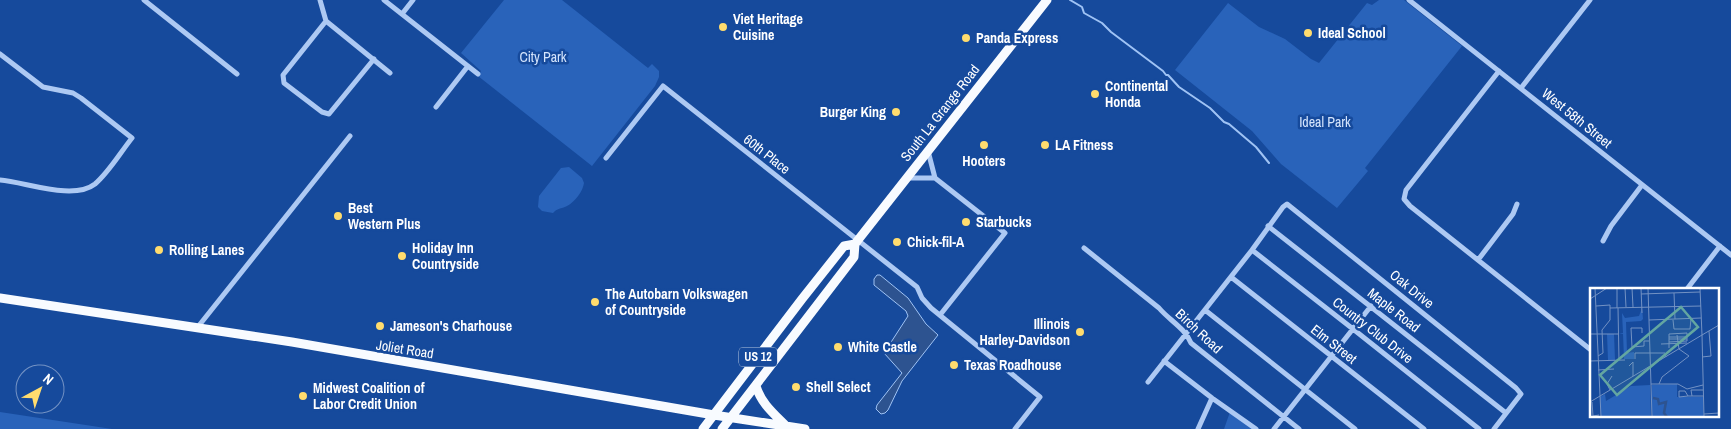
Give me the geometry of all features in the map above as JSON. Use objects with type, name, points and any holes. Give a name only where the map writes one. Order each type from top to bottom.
[{"type":"main road","name":"South La Grange Road","points":[[722,429],[854,258],[857,242],[1047,0]]},
{"type":"main road","name":"South La Grange Road","points":[[703,429],[844,246],[857,242]]},
{"type":"main road","name":"Joliet Road","points":[[0,298],[268,340],[292,342],[730,418],[805,429]]},
{"type":"main road","points":[[756,386],[758,394],[767,407],[786,426]]},
{"type":"street","points":[[144,0],[237,74]]},
{"type":"street","points":[[320,0],[326,21],[390,73]]},
{"type":"street","points":[[384,0],[478,74]]},
{"type":"street","points":[[402,14],[413,0]]},
{"type":"street","name":"West 58th Street","points":[[1409,0],[1731,255]]},
{"type":"street","points":[[1521,88],[1590,0]]},
{"type":"street","points":[[326,21],[283,76],[284,82],[322,112],[329,114],[374,60]]},
{"type":"street","points":[[0,54],[43,87],[73,93],[132,138],[102,176],[86,189],[67,191],[0,180]]},
{"type":"street","points":[[436,107],[468,66]]},
{"type":"street","points":[[1499,71],[1406,190],[1404,199],[1410,206],[1590,349]]},
{"type":"street","name":"60th Place","points":[[606,158],[663,86],[857,242],[917,287],[922,298],[940,315],[1040,397],[1015,429]]},
{"type":"street","points":[[197,328],[350,136]]},
{"type":"street","points":[[928,151],[935,178],[1005,233],[940,315]]},
{"type":"street","points":[[907,178],[935,178]]},
{"type":"street","points":[[1603,241],[1611,226],[1642,185]]},
{"type":"street","name":"Oak Drive","points":[[1268,226],[1286,204],[1516,388],[1521,394],[1506,413]]},
{"type":"street","points":[[1478,260],[1513,214],[1518,204]]},
{"type":"street","points":[[1148,382],[1252,250],[1268,226]]},
{"type":"street","name":"Maple Road","points":[[1268,226],[1506,413]]},
{"type":"street","points":[[1687,288],[1720,246]]},
{"type":"street","name":"Birch Road","points":[[1084,248],[1159,308],[1167,318],[1187,333],[1191,343],[1299,429]]},
{"type":"street","name":"Country Club Drive","points":[[1252,250],[1353,328],[1478,429]]},
{"type":"street","name":"Elm Street","points":[[1230,277],[1424,429]]},
{"type":"street","points":[[1274,429],[1371,306]]},
{"type":"street","points":[[1205,310],[1355,429]]},
{"type":"street","points":[[1164,361],[1256,429]]},
{"type":"street","points":[[1198,429],[1212,398]]},
{"type":"street","points":[[1494,429],[1506,413]]},
{"type":"green space","name":"City Park","points":[[504,0],[562,0],[648,68],[652,64],[659,71],[659,77],[655,86],[592,166],[478,76],[481,71],[461,53]]},
{"type":"green space","name":"Ideal Park","points":[[1379,0],[1404,0],[1462,46],[1365,168],[1368,171],[1337,208],[1281,164],[1252,131],[1175,70],[1228,3],[1259,27],[1285,39],[1319,63],[1367,3],[1372,5]]},
{"type":"green space","points":[[569,167],[582,178],[584,183],[580,193],[570,204],[553,213],[542,211],[538,207],[539,196],[561,168]]},
{"type":"green space","points":[[0,412],[112,429],[0,429]]},
{"type":"green space","points":[[1230,412],[1253,429],[1224,429]]},
{"type":"shaded area","points":[[877,275],[880,275],[908,298],[926,324],[938,335],[902,381],[888,410],[881,414],[876,409],[877,405],[902,373],[884,353],[908,316],[906,311],[874,285],[874,279]]},
{"type":"waterway","points":[[1070,0],[1082,7],[1084,13],[1102,23],[1111,32],[1163,71],[1179,87],[1210,108],[1224,122],[1229,124],[1256,147],[1269,163]]},
{"type":"place","name":"Viet Heritage Cuisine","points":[[723,27]]},
{"type":"place","name":"Ideal School","points":[[1308,33]]},
{"type":"place","name":"Panda Express","points":[[966,38]]},
{"type":"place","name":"Continental Honda","points":[[1095,94]]},
{"type":"place","name":"Burger King","points":[[896,112]]},
{"type":"place","name":"Hooters","points":[[984,145]]},
{"type":"place","name":"LA Fitness","points":[[1045,145]]},
{"type":"place","name":"Best Western Plus","points":[[338,216]]},
{"type":"place","name":"Starbucks","points":[[966,222]]},
{"type":"place","name":"Chick-fil-A","points":[[897,242]]},
{"type":"place","name":"Rolling Lanes","points":[[159,250]]},
{"type":"place","name":"Holiday Inn Countryside","points":[[402,256]]},
{"type":"place","name":"The Autobarn Volkswagen of Countryside","points":[[595,302]]},
{"type":"place","name":"Jameson's Charhouse","points":[[380,326]]},
{"type":"place","name":"Illinois Harley-Davidson","points":[[1080,332]]},
{"type":"place","name":"White Castle","points":[[838,347]]},
{"type":"place","name":"Texas Roadhouse","points":[[954,365]]},
{"type":"place","name":"Shell Select","points":[[796,387]]},
{"type":"place","name":"Midwest Coalition of Labor Credit Union","points":[[303,396]]}]
